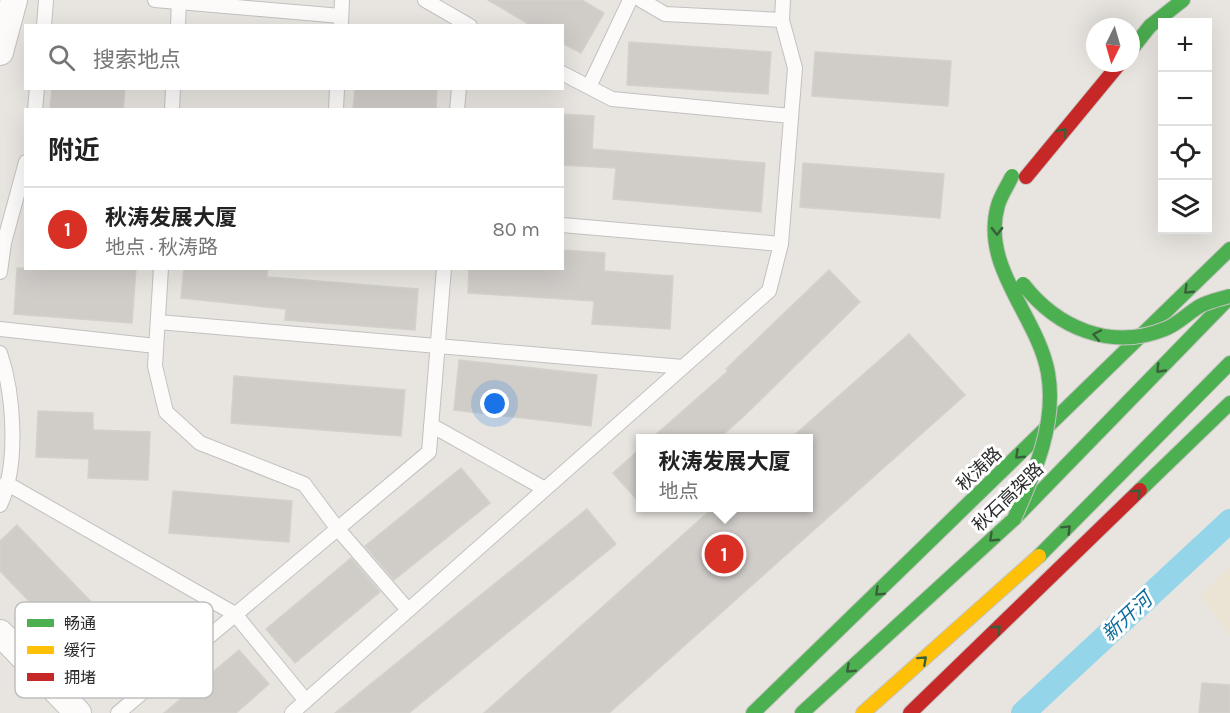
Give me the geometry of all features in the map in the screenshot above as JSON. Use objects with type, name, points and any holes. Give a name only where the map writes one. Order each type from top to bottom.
[{"type":"main road","points":[[1140,39],[1150,26],[1183,0]]},
{"type":"main road","points":[[1016,197],[1026,177],[1113,72]]},
{"type":"main road","points":[[1014,519],[1036,471],[1045,437],[1048,376],[1031,325],[1001,270],[996,228],[998,206],[1012,176],[1070,100]]},
{"type":"main road","points":[[1012,249],[1019,278],[1030,296],[1058,321],[1083,332],[1109,337],[1134,336],[1164,330],[1202,305],[1230,296]]},
{"type":"main road","name":"秋涛路","points":[[753,713],[1230,249]]},
{"type":"main road","name":"秋石高架路","points":[[802,713],[1014,519],[1230,296]]},
{"type":"main road","points":[[863,713],[1052,544],[1230,363]]},
{"type":"main road","points":[[910,713],[1230,403]]},
{"type":"street","points":[[0,52],[14,0]]},
{"type":"street","points":[[0,633],[15,648]]},
{"type":"street","points":[[63,698],[78,713]]},
{"type":"lane","points":[[44,24],[46,0]]},
{"type":"lane","points":[[155,0],[341,21],[342,0]]},
{"type":"lane","points":[[425,0],[464,24]]},
{"type":"lane","points":[[589,87],[630,0]]},
{"type":"lane","points":[[641,0],[665,14],[782,20]]},
{"type":"lane","points":[[292,713],[769,291],[781,244],[795,68],[782,20],[783,0]]},
{"type":"lane","points":[[178,24],[179,1]]},
{"type":"lane","points":[[564,74],[612,99],[791,116]]},
{"type":"lane","points":[[35,108],[37,90]]},
{"type":"lane","points":[[172,108],[173,90]]},
{"type":"lane","points":[[336,108],[337,90]]},
{"type":"lane","points":[[457,108],[459,90]]},
{"type":"lane","points":[[0,272],[4,243],[23,178]]},
{"type":"lane","points":[[564,225],[781,244]]},
{"type":"lane","points":[[161,270],[155,366],[166,412],[200,442],[304,484],[408,610]]},
{"type":"lane","points":[[213,633],[429,452],[444,270]]},
{"type":"lane","points":[[158,322],[682,367]]},
{"type":"lane","points":[[0,329],[156,346]]},
{"type":"lane","points":[[0,353],[10,399],[13,429],[6,483],[0,505]]},
{"type":"lane","points":[[431,425],[545,489]]},
{"type":"lane","points":[[6,483],[235,614],[306,701]]},
{"type":"lane","points":[[118,713],[136,698]]},
{"type":"shaded area","points":[[1230,566],[1230,636],[1201,596]]},
{"type":"building","points":[[488,0],[582,0],[604,13],[581,53],[564,44],[564,24],[529,24]]},
{"type":"building","points":[[629,42],[771,52],[768,94],[627,85]]},
{"type":"building","points":[[815,52],[951,61],[948,106],[812,96]]},
{"type":"building","points":[[52,90],[125,90],[123,108],[50,108]]},
{"type":"building","points":[[355,90],[437,90],[436,108],[353,108]]},
{"type":"building","points":[[564,114],[594,116],[592,149],[765,163],[761,212],[613,199],[616,168],[564,165]]},
{"type":"building","points":[[803,163],[944,174],[940,218],[800,207]]},
{"type":"building","points":[[564,250],[605,253],[604,271],[673,276],[670,329],[592,324],[594,301],[468,293],[469,270],[564,270]]},
{"type":"building","points":[[17,268],[24,268],[24,270],[136,270],[132,323],[14,314]]},
{"type":"building","points":[[184,270],[268,270],[267,277],[418,289],[415,330],[285,320],[286,309],[181,298]]},
{"type":"building","points":[[829,270],[860,302],[724,434],[657,434],[728,371],[726,369]]},
{"type":"building","points":[[909,334],[965,395],[609,713],[484,713],[708,512],[813,512],[813,434],[796,434]]},
{"type":"building","points":[[459,360],[597,375],[591,426],[454,410]]},
{"type":"building","points":[[234,376],[405,390],[401,436],[231,423]]},
{"type":"building","points":[[38,411],[93,413],[93,430],[150,432],[148,480],[88,478],[89,459],[36,457]]},
{"type":"building","points":[[636,453],[636,499],[613,473]]},
{"type":"building","points":[[461,468],[490,503],[394,580],[365,546]]},
{"type":"building","points":[[173,491],[292,501],[289,542],[169,533]]},
{"type":"building","points":[[587,509],[616,544],[409,713],[335,713]]},
{"type":"building","points":[[17,525],[91,602],[30,602],[0,571],[0,541]]},
{"type":"building","points":[[351,558],[380,592],[295,663],[266,629]]},
{"type":"building","points":[[239,650],[269,684],[236,713],[164,713],[182,698],[213,698],[213,672]]},
{"type":"building","points":[[1202,683],[1230,685],[1230,713],[1199,713]]},
{"type":"waterway","name":"新开河","points":[[1023,713],[1230,521]]},
{"type":"traffic: fast","points":[[1140,39],[1150,26],[1183,0]]},
{"type":"traffic: fast","points":[[1012,176],[998,205],[995,228],[997,249],[1003,270],[1042,352],[1050,392],[1042,448],[1014,519]]},
{"type":"traffic: fast","points":[[753,713],[1230,249]]},
{"type":"traffic: fast","points":[[1023,284],[1052,313],[1086,331],[1105,336],[1145,335],[1165,329],[1200,306],[1230,296]]},
{"type":"traffic: fast","points":[[802,713],[1014,519],[1230,297]]},
{"type":"traffic: fast","points":[[1039,556],[1230,363]]},
{"type":"traffic: fast","points":[[1140,490],[1230,403]]},
{"type":"traffic: slow","points":[[863,713],[1039,556]]},
{"type":"traffic: jam","points":[[1026,177],[1113,72]]},
{"type":"traffic: jam","points":[[910,713],[1140,490]]},
{"type":"place","name":"秋涛发展大厦","points":[[724,554]]}]
